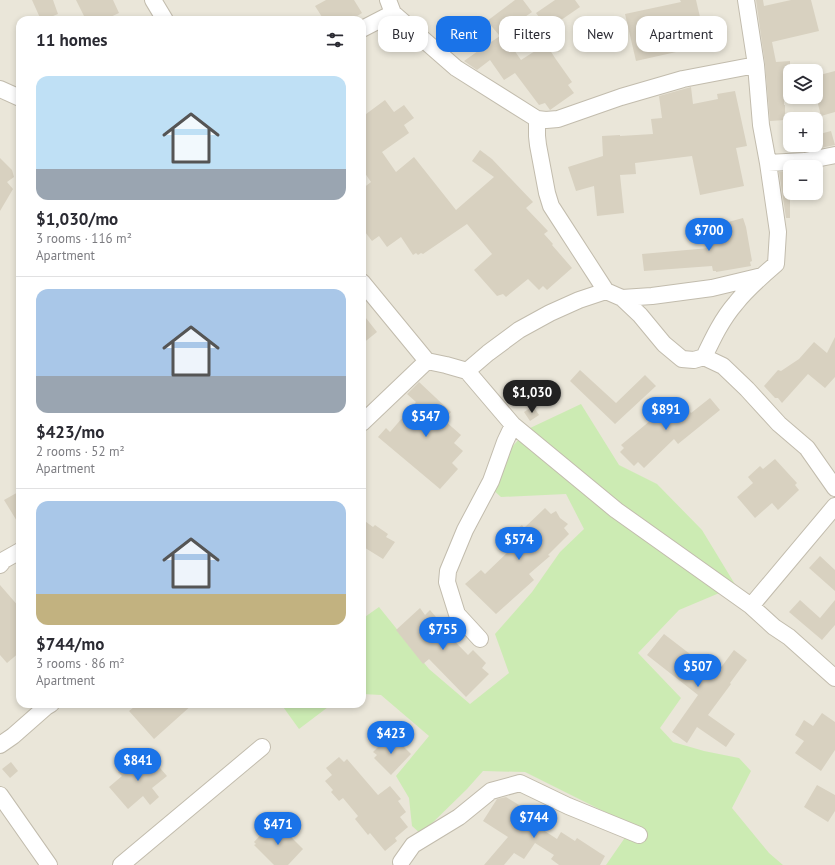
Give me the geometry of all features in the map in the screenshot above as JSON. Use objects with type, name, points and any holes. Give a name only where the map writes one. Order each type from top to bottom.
[{"type":"street","points":[[153,0],[163,16]]},
{"type":"street","points":[[537,119],[538,145],[547,193],[551,206],[606,291],[622,298],[640,315],[664,344],[682,359],[694,360],[704,356],[715,333],[735,303],[776,264],[778,232],[761,124],[756,65],[746,0]]},
{"type":"street","points":[[366,26],[390,6],[456,68],[537,119],[546,120],[558,119],[621,97],[683,79],[756,65]]},
{"type":"street","points":[[0,89],[16,96]]},
{"type":"street","points":[[768,164],[806,161],[835,155]]},
{"type":"street","points":[[622,298],[652,296],[712,288],[762,276]]},
{"type":"street","points":[[366,287],[427,361],[446,364],[467,371],[513,425],[616,510],[751,606],[835,678]]},
{"type":"street","points":[[467,371],[519,330],[550,313],[579,300],[606,291]]},
{"type":"street","points":[[704,356],[723,366],[747,389],[779,424],[807,448],[835,488]]},
{"type":"street","points":[[366,419],[427,361]]},
{"type":"street","points":[[480,639],[457,614],[447,582],[448,571],[465,530],[491,481],[505,442],[513,425]]},
{"type":"street","points":[[751,606],[835,506]]},
{"type":"street","points":[[0,566],[4,560],[16,553]]},
{"type":"street","points":[[0,745],[13,736],[45,708]]},
{"type":"street","points":[[121,865],[262,747]]},
{"type":"street","points":[[397,864],[413,845],[459,817],[491,790],[520,783],[568,806],[639,835]]},
{"type":"street","points":[[0,795],[49,865]]},
{"type":"shaded area","points":[[0,0],[835,0],[835,865],[0,865]]},
{"type":"green space","points":[[581,404],[619,465],[657,484],[702,530],[736,586],[679,610],[638,653],[681,698],[660,728],[673,742],[704,751],[739,758],[751,771],[732,808],[769,853],[783,865],[606,865],[633,826],[525,772],[483,771],[467,789],[421,834],[412,826],[409,798],[396,776],[429,736],[381,695],[366,694],[366,616],[379,607],[429,669],[470,704],[509,673],[495,634],[532,592],[560,552],[584,529],[566,494],[501,497],[492,489],[505,455],[528,429]]},
{"type":"green space","points":[[284,708],[327,708],[299,729]]},
{"type":"building","points":[[32,0],[53,0],[58,14],[53,16],[39,16]]},
{"type":"building","points":[[76,0],[113,0],[119,13],[113,16],[84,16]]},
{"type":"building","points":[[326,0],[354,0],[362,13],[357,16],[321,16],[315,6]]},
{"type":"building","points":[[515,0],[523,0],[532,12],[526,16],[499,16],[499,35],[491,26],[491,18]]},
{"type":"building","points":[[555,0],[575,0],[580,7],[565,17],[565,16],[538,16],[536,13]]},
{"type":"building","points":[[680,0],[696,0],[700,16],[636,16],[636,52],[676,52],[636,61],[628,27],[628,16],[625,16],[625,14],[681,2]]},
{"type":"building","points":[[756,0],[763,0],[764,6],[791,0],[811,0],[819,31],[772,42],[776,62],[790,61],[790,64],[783,64],[783,104],[785,105],[785,112],[783,112],[783,120],[770,121],[765,64]]},
{"type":"building","points":[[499,37],[499,52],[515,52],[521,60],[534,52],[551,52],[572,82],[568,85],[574,93],[550,110],[545,103],[539,105],[515,73],[504,80],[490,60],[477,70],[464,61],[477,52],[491,52],[491,42]]},
{"type":"building","points":[[835,71],[835,112],[823,115],[823,112],[820,112],[818,104],[823,104],[823,74]]},
{"type":"building","points":[[691,87],[693,104],[718,99],[717,94],[735,91],[747,146],[736,148],[744,186],[700,195],[692,156],[635,163],[636,174],[620,175],[624,213],[597,216],[594,186],[576,191],[568,167],[603,156],[602,136],[653,134],[651,119],[662,118],[659,96]]},
{"type":"building","points":[[385,100],[394,112],[404,105],[414,118],[404,125],[409,133],[382,152],[396,172],[414,157],[456,210],[494,177],[472,161],[480,150],[492,159],[533,202],[526,208],[548,231],[544,234],[572,268],[547,290],[543,286],[539,290],[528,279],[506,297],[503,294],[497,296],[474,270],[492,254],[467,224],[423,254],[421,253],[418,255],[416,253],[413,255],[401,237],[387,247],[379,236],[372,241],[366,233],[366,186],[371,182],[366,175],[366,114]]},
{"type":"building","points":[[831,131],[835,145],[823,148],[823,133]]},
{"type":"building","points":[[0,158],[12,170],[14,177],[7,182],[13,189],[0,211]]},
{"type":"building","points":[[779,172],[783,172],[783,198]]},
{"type":"building","points":[[783,200],[790,200],[790,218],[786,218]]},
{"type":"building","points":[[743,218],[752,261],[750,262],[751,266],[716,272],[713,271],[712,266],[644,271],[642,254],[709,248],[706,235],[719,233],[717,225]]},
{"type":"building","points":[[366,318],[377,332],[366,341]]},
{"type":"building","points":[[835,337],[835,377],[825,388],[808,374],[782,403],[764,386],[778,370],[781,371],[799,359],[814,342],[827,353]]},
{"type":"building","points":[[580,370],[616,403],[645,375],[656,386],[615,424],[570,381]]},
{"type":"building","points":[[419,382],[451,412],[444,420],[461,435],[454,443],[463,451],[452,463],[458,469],[440,489],[378,437],[386,428],[390,432],[416,402],[407,394]]},
{"type":"building","points":[[710,398],[720,410],[678,444],[674,439],[644,468],[638,462],[634,466],[620,452],[624,448],[621,445],[675,400],[681,407],[684,404],[691,413]]},
{"type":"building","points":[[533,406],[539,415],[530,421],[524,412]]},
{"type":"building","points":[[775,459],[797,483],[795,485],[799,490],[778,510],[772,503],[755,518],[737,497],[753,483],[748,477],[760,466],[763,469]]},
{"type":"building","points":[[16,493],[16,520],[4,500]]},
{"type":"building","points":[[545,508],[551,514],[556,511],[560,518],[568,524],[564,528],[569,534],[548,555],[550,556],[529,574],[534,580],[496,614],[465,584],[481,570],[485,574],[512,548],[504,539],[522,525],[524,528]]},
{"type":"building","points":[[366,522],[373,527],[375,525],[388,534],[386,537],[395,542],[383,559],[366,548]]},
{"type":"building","points":[[820,556],[835,570],[835,591],[809,568]]},
{"type":"building","points":[[0,585],[16,603],[16,655],[7,663],[0,655]]},
{"type":"building","points":[[800,600],[820,618],[835,600],[835,625],[822,640],[789,612]]},
{"type":"building","points":[[420,608],[425,615],[430,610],[441,623],[439,625],[468,655],[473,650],[486,663],[482,668],[489,674],[466,697],[429,659],[423,664],[396,630]]},
{"type":"building","points":[[664,634],[716,674],[734,650],[747,660],[708,715],[735,734],[726,747],[697,727],[687,743],[672,732],[698,695],[647,655]]},
{"type":"building","points":[[133,708],[189,708],[154,739],[129,711]]},
{"type":"building","points":[[822,713],[835,722],[835,750],[821,771],[795,753],[804,741],[795,735],[804,720],[813,726]]},
{"type":"building","points":[[393,736],[411,754],[391,775],[374,758],[377,755],[373,752],[384,741],[387,743]]},
{"type":"building","points":[[147,753],[167,776],[152,788],[159,797],[150,805],[143,796],[128,809],[109,787],[122,776],[118,772],[129,762],[132,766]]},
{"type":"building","points":[[339,757],[344,762],[347,759],[378,795],[390,786],[401,799],[398,801],[406,812],[400,817],[408,827],[395,838],[397,841],[385,851],[370,833],[368,835],[355,819],[358,816],[343,798],[339,801],[331,792],[333,790],[325,781],[332,775],[326,768]]},
{"type":"building","points":[[11,762],[18,771],[10,778],[2,769]]},
{"type":"building","points":[[817,785],[835,795],[835,811],[828,822],[804,807]]},
{"type":"building","points":[[506,797],[519,805],[514,813],[533,826],[534,824],[557,839],[561,832],[575,841],[577,838],[605,856],[600,865],[559,865],[551,859],[554,855],[535,843],[524,859],[514,853],[504,865],[484,865],[508,837],[483,821],[497,799]]},
{"type":"building","points":[[277,823],[303,849],[288,865],[274,865],[254,845],[256,844],[254,842],[266,829],[270,831]]}]
